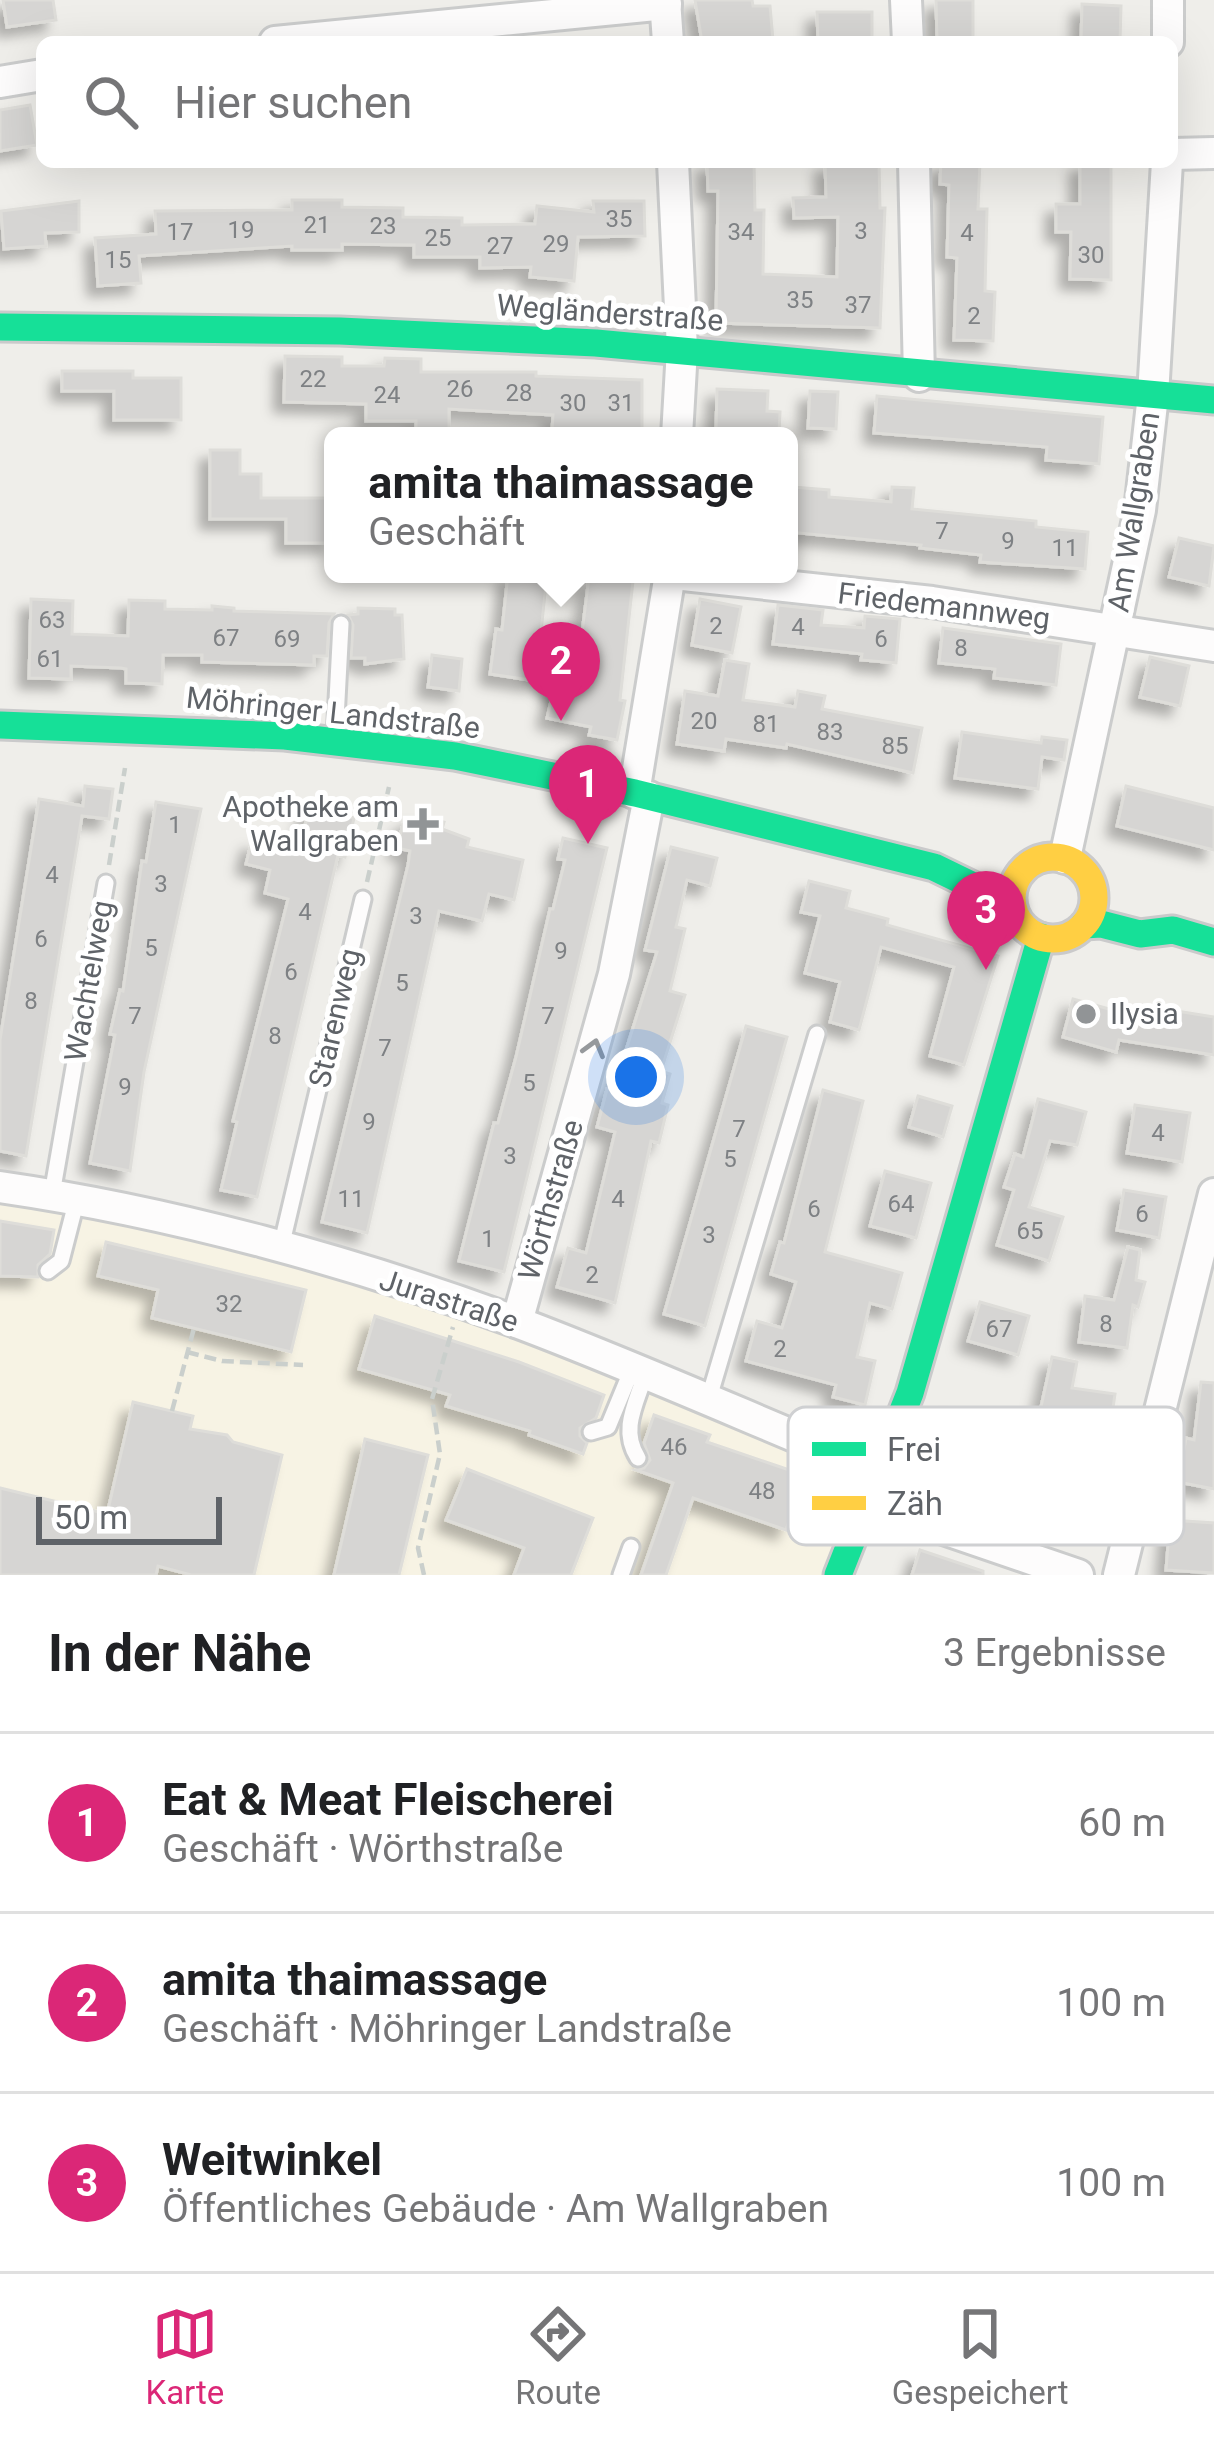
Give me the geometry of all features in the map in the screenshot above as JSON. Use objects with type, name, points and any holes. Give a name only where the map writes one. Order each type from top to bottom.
[{"type":"street","points":[[906,0],[908,36]]},
{"type":"street","points":[[1168,0],[1168,36]]},
{"type":"street","points":[[327,36],[666,2],[668,36]]},
{"type":"street","points":[[0,82],[36,76]]},
{"type":"street","points":[[1178,154],[1214,153]]},
{"type":"street","points":[[673,168],[682,349],[678,427]]},
{"type":"street","points":[[914,168],[919,376]]},
{"type":"street","name":"Am Wallgraben","points":[[1065,858],[1141,509],[1167,168]]},
{"type":"street","name":"Wegländerstraße","points":[[0,328],[341,328],[682,349],[919,376],[1214,400]]},
{"type":"street","name":"Wörthstraße","points":[[517,1322],[614,974],[671,583]]},
{"type":"street","name":"Friedemannweg","points":[[756,583],[932,602],[1214,646]]},
{"type":"street","name":"Möhringer Landstraße","points":[[0,725],[195,730],[335,741],[453,756],[641,795],[934,867],[964,861],[1002,870],[1039,859],[1065,858]]},
{"type":"street","points":[[1065,858],[1086,872],[1104,896],[1137,904],[1173,930],[1214,942]]},
{"type":"street","points":[[1012,905],[1013,887],[1027,865]]},
{"type":"street","name":"Möhringer Landstraße","points":[[934,867],[956,885],[996,895],[1012,905],[1025,928],[1041,937]]},
{"type":"street","points":[[905,1407],[1041,937],[1065,938],[1084,925],[1094,905],[1092,884]]},
{"type":"street","points":[[1084,925],[1101,924],[1141,934],[1173,930]]},
{"type":"street","name":"Jurastraße","points":[[0,1187],[281,1247],[517,1322],[788,1434]]},
{"type":"street","points":[[1161,1407],[1214,1194]]},
{"type":"street","points":[[838,1575],[850,1545]]},
{"type":"street","points":[[990,1545],[1078,1575]]},
{"type":"street","points":[[1119,1575],[1126,1545]]},
{"type":"lane","points":[[335,741],[341,624]]},
{"type":"lane","name":"Wachtelweg","points":[[48,1271],[61,1262],[64,1197],[106,883]]},
{"type":"lane","name":"Starenweg","points":[[281,1247],[363,899]]},
{"type":"lane","points":[[708,1401],[817,1034]]},
{"type":"lane","points":[[591,1432],[608,1427],[639,1372]]},
{"type":"lane","points":[[638,1458],[630,1445],[628,1427],[639,1372]]},
{"type":"lane","points":[[621,1575],[631,1547]]},
{"type":"path","name":"Wachtelweg","points":[[106,883],[125,768]]},
{"type":"path","points":[[363,899],[389,788]]},
{"type":"path","points":[[424,1575],[418,1548],[440,1454],[432,1399],[460,1304]]},
{"type":"path","points":[[172,1411],[194,1328]]},
{"type":"path","points":[[187,1352],[223,1361],[303,1365]]},
{"type":"shaded area","points":[[0,1176],[285,1239],[788,1434],[788,1545],[848,1545],[836,1575],[0,1575]]},
{"type":"building","points":[[3,0],[53,0],[56,20],[7,27]]},
{"type":"building","points":[[695,0],[752,0],[753,6],[770,6],[773,36],[701,36]]},
{"type":"building","points":[[936,0],[973,0],[973,36],[937,36]]},
{"type":"building","points":[[1082,4],[1121,6],[1120,36],[1081,36]]},
{"type":"building","points":[[817,12],[872,12],[872,36],[818,36]]},
{"type":"building","points":[[30,105],[36,145],[0,151],[0,110]]},
{"type":"building","points":[[707,168],[754,168],[755,210],[764,210],[763,274],[837,277],[838,217],[794,218],[793,198],[826,197],[825,168],[879,168],[880,208],[885,208],[880,328],[716,323],[718,191],[708,191]]},
{"type":"building","points":[[941,168],[980,168],[978,209],[987,209],[985,291],[995,292],[993,341],[954,340],[957,258],[947,257],[949,185],[940,184]]},
{"type":"building","points":[[1080,168],[1111,168],[1111,280],[1070,279],[1071,232],[1056,232],[1056,204],[1080,204]]},
{"type":"building","points":[[292,200],[403,208],[403,217],[462,218],[462,225],[535,224],[537,206],[594,212],[593,201],[644,201],[645,236],[578,237],[574,281],[530,277],[531,267],[480,268],[480,257],[414,257],[414,245],[342,244],[342,250],[292,250],[292,246],[139,256],[141,283],[98,286],[95,238],[156,234],[155,211],[292,210]]},
{"type":"building","points":[[79,201],[79,232],[45,233],[46,246],[4,249],[1,211]]},
{"type":"building","points":[[285,356],[342,357],[342,366],[384,366],[385,358],[421,359],[421,372],[536,372],[536,376],[642,380],[642,427],[552,427],[553,415],[449,409],[449,427],[416,427],[416,421],[366,421],[366,404],[284,402]]},
{"type":"building","points":[[62,371],[133,371],[133,378],[181,378],[181,420],[114,420],[114,391],[62,391]]},
{"type":"building","points":[[717,389],[768,391],[767,411],[780,412],[779,427],[716,427]]},
{"type":"building","points":[[810,391],[838,392],[836,429],[808,428]]},
{"type":"building","points":[[877,396],[1103,417],[1099,464],[1046,460],[1047,447],[874,433]]},
{"type":"building","points":[[210,450],[240,450],[240,474],[261,474],[261,498],[324,498],[324,543],[286,543],[286,519],[210,519]]},
{"type":"building","points":[[798,487],[829,490],[829,497],[891,502],[892,487],[914,488],[912,509],[1036,521],[1036,527],[1088,532],[1085,569],[980,562],[981,555],[798,533]]},
{"type":"building","points":[[1179,538],[1214,546],[1209,586],[1169,577]]},
{"type":"building","points":[[507,583],[546,583],[536,681],[490,674],[496,629],[502,630]]},
{"type":"building","points":[[588,583],[633,583],[620,700],[625,701],[617,740],[589,735],[591,727],[547,718],[555,684],[575,688]]},
{"type":"building","points":[[31,599],[73,601],[72,634],[128,636],[129,600],[165,601],[165,609],[212,610],[212,606],[334,614],[327,656],[314,656],[314,665],[202,662],[202,655],[163,655],[162,684],[126,683],[126,669],[121,668],[71,666],[71,679],[29,678]]},
{"type":"building","points":[[700,599],[741,607],[732,653],[692,645]]},
{"type":"building","points":[[778,605],[823,610],[821,625],[864,628],[865,616],[900,619],[896,663],[861,660],[862,654],[773,644]]},
{"type":"building","points":[[358,608],[395,609],[395,615],[402,615],[404,659],[365,664],[365,658],[351,658],[353,625],[348,615],[358,614]]},
{"type":"building","points":[[943,628],[1061,644],[1056,685],[994,678],[995,669],[939,663]]},
{"type":"building","points":[[432,655],[462,659],[459,691],[428,687]]},
{"type":"building","points":[[1150,657],[1189,666],[1180,706],[1140,697]]},
{"type":"building","points":[[725,660],[749,664],[743,700],[795,707],[798,691],[825,696],[822,709],[922,728],[913,773],[787,744],[786,748],[726,739],[724,751],[677,744],[685,691],[718,696]]},
{"type":"building","points":[[962,732],[1041,743],[1042,737],[1067,740],[1064,760],[1042,757],[1038,789],[955,778]]},
{"type":"building","points":[[85,786],[113,789],[109,819],[82,816],[26,1156],[0,1151],[0,1040],[39,799],[83,806]]},
{"type":"building","points":[[1126,786],[1214,808],[1214,850],[1117,826]]},
{"type":"building","points":[[156,802],[201,809],[144,1072],[130,1171],[90,1163]]},
{"type":"building","points":[[309,808],[354,818],[345,857],[338,855],[257,1197],[221,1190],[237,1122],[233,1121],[288,899],[265,893],[270,870],[246,864],[252,840],[299,852]]},
{"type":"building","points":[[417,816],[444,822],[442,829],[469,839],[467,847],[523,860],[514,900],[489,894],[482,921],[439,911],[367,1233],[322,1222],[408,865],[410,851],[397,848],[403,824]]},
{"type":"building","points":[[563,838],[607,848],[504,1272],[459,1261],[553,909],[565,860],[558,859]]},
{"type":"building","points":[[671,847],[717,858],[710,886],[687,880],[676,927],[685,929],[670,991],[685,995],[661,1071],[670,1074],[662,1103],[668,1105],[659,1143],[651,1141],[615,1303],[557,1287],[568,1248],[586,1253],[615,1132],[597,1127],[657,952],[645,950]]},
{"type":"building","points":[[809,881],[850,891],[846,908],[888,919],[887,925],[998,956],[964,1065],[930,1056],[954,967],[881,947],[859,1030],[830,1022],[840,982],[805,973],[820,916],[801,912]]},
{"type":"building","points":[[1073,999],[1156,1022],[1158,1008],[1214,1017],[1214,1055],[1119,1040],[1116,1052],[1063,1037]]},
{"type":"building","points":[[746,1026],[787,1037],[705,1326],[664,1314]]},
{"type":"building","points":[[823,1090],[863,1101],[825,1252],[902,1273],[892,1309],[870,1303],[857,1357],[875,1361],[865,1405],[833,1397],[836,1385],[746,1361],[757,1321],[782,1328],[796,1282],[771,1274],[780,1242],[784,1243]]},
{"type":"building","points":[[918,1096],[952,1106],[943,1137],[909,1127]]},
{"type":"building","points":[[1038,1099],[1086,1112],[1077,1145],[1050,1141],[1029,1207],[1063,1217],[1049,1261],[997,1245],[1014,1190],[1004,1187],[1015,1154],[1023,1157]]},
{"type":"building","points":[[1135,1105],[1190,1113],[1182,1162],[1127,1153]]},
{"type":"building","points":[[885,1171],[931,1183],[916,1238],[870,1226]]},
{"type":"building","points":[[1124,1190],[1166,1197],[1159,1238],[1117,1230]]},
{"type":"building","points":[[0,1221],[54,1230],[50,1254],[38,1265],[38,1277],[0,1276]]},
{"type":"building","points":[[106,1242],[306,1290],[291,1352],[152,1318],[158,1290],[98,1276]]},
{"type":"building","points":[[1128,1247],[1140,1250],[1136,1280],[1145,1282],[1138,1307],[1133,1305],[1127,1348],[1079,1342],[1085,1296],[1114,1300]]},
{"type":"building","points":[[980,1302],[1029,1316],[1018,1355],[968,1341]]},
{"type":"building","points":[[375,1316],[604,1395],[596,1418],[580,1428],[587,1443],[583,1454],[529,1435],[530,1431],[446,1406],[450,1395],[359,1369]]},
{"type":"building","points":[[1052,1357],[1077,1362],[1072,1388],[1115,1394],[1113,1407],[1041,1407]]},
{"type":"building","points":[[1201,1382],[1214,1383],[1214,1489],[1184,1483],[1186,1438],[1194,1440]]},
{"type":"building","points":[[133,1402],[193,1416],[190,1429],[227,1435],[233,1442],[282,1455],[254,1575],[191,1575],[158,1566],[156,1575],[0,1575],[0,1488],[107,1514]]},
{"type":"building","points":[[654,1415],[710,1435],[707,1442],[788,1470],[786,1530],[693,1498],[666,1575],[641,1575],[673,1483],[636,1470],[650,1460],[644,1443]]},
{"type":"building","points":[[365,1439],[428,1455],[399,1575],[334,1575]]},
{"type":"building","points":[[467,1469],[593,1518],[571,1575],[514,1575],[524,1548],[446,1520]]},
{"type":"building","points":[[1184,1521],[1214,1523],[1214,1573],[1166,1570],[1168,1545],[1184,1545]]},
{"type":"building","points":[[920,1550],[983,1571],[983,1575],[912,1575]]},
{"type":"traffic: fast","points":[[0,327],[340,331],[596,343],[1214,400]]},
{"type":"traffic: fast","points":[[0,725],[285,736],[455,756],[635,793],[934,867],[1012,905]]},
{"type":"traffic: fast","points":[[1084,925],[1101,924],[1140,934],[1173,930],[1214,942]]},
{"type":"traffic: fast","points":[[904,1407],[1041,937]]},
{"type":"traffic: fast","points":[[838,1575],[850,1545]]},
{"type":"traffic: slow","points":[[1053,857],[1082,869],[1094,898],[1082,927],[1053,939],[1024,927],[1012,898],[1024,869],[1053,857]]},
{"type":"place","name":"amita thaimassage","points":[[561,721]]},
{"type":"place","name":"Apotheke am Wallgraben","points":[[423,824]]},
{"type":"place","name":"Eat & Meat Fleischerei","points":[[588,844]]},
{"type":"place","name":"Weitwinkel","points":[[986,970]]},
{"type":"place","name":"Ilysia","points":[[1086,1014]]}]
